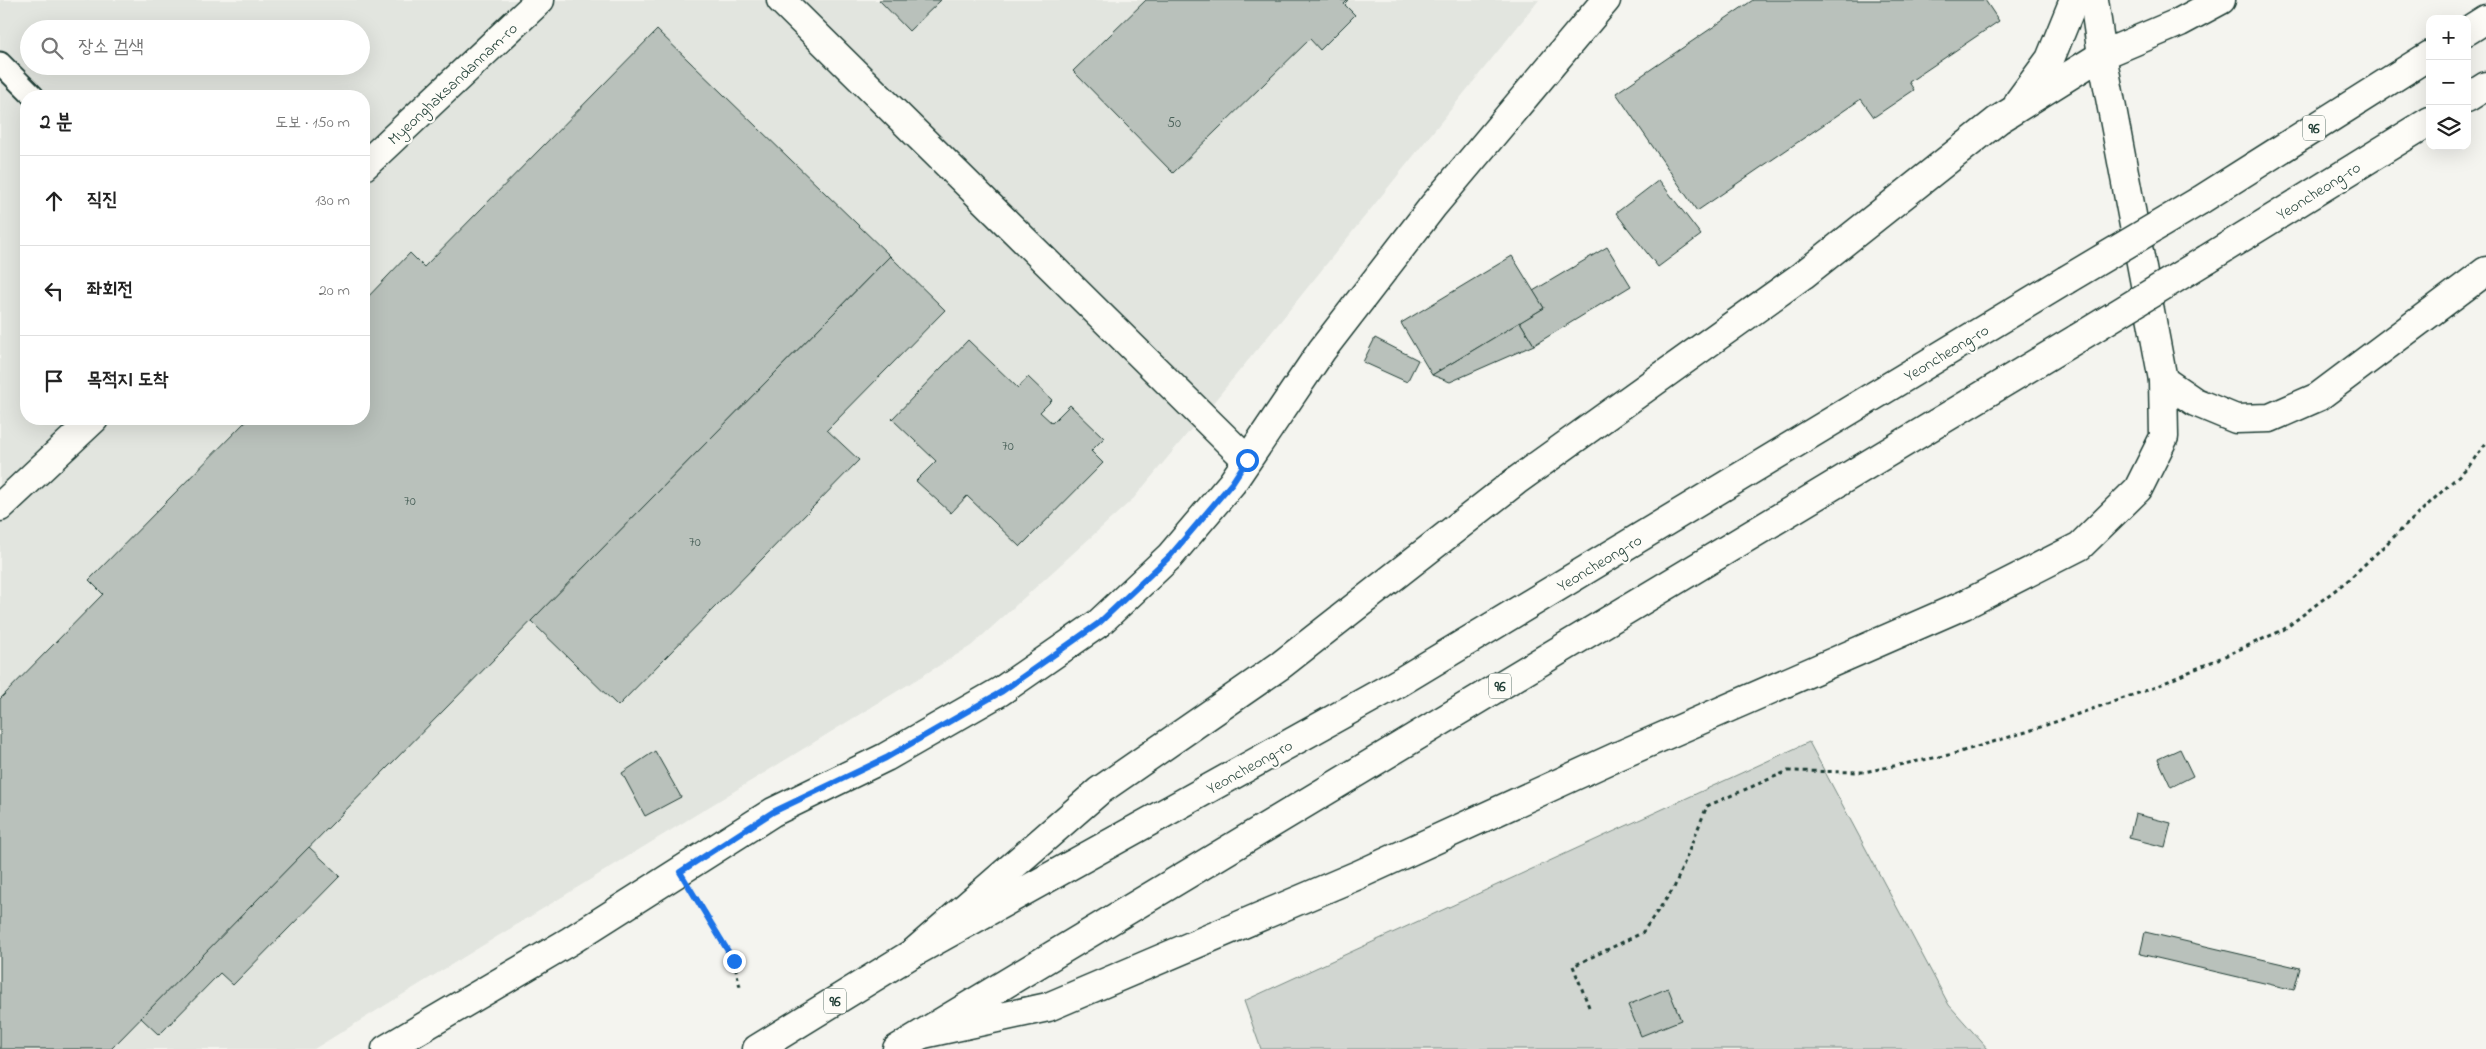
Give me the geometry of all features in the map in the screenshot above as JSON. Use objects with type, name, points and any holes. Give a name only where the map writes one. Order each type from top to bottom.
[{"type":"main road","name":"Myeonghaksandannam-ro","points":[[370,160],[540,0]]},
{"type":"main road","points":[[781,0],[1247,460]]},
{"type":"main road","points":[[386,1049],[562,946],[773,812],[886,758],[1001,692],[1099,623],[1170,556],[1232,483],[1322,350],[1433,206],[1606,0]]},
{"type":"main road","points":[[2011,112],[2050,59],[2074,0]]},
{"type":"main road","points":[[923,1034],[1048,1007],[1358,875],[1618,756],[1964,605],[2080,546],[2138,489],[2164,437],[2163,380],[2102,55],[2094,0]]},
{"type":"main road","points":[[913,953],[1099,791],[1281,665],[1516,481],[1802,275],[1998,120],[2102,55],[2180,22],[2221,0]]},
{"type":"main road","points":[[2471,28],[2486,19]]},
{"type":"main road","name":"Yeoncheong-ro","points":[[757,1049],[913,953],[1400,682],[2199,201],[2426,57]]},
{"type":"main road","points":[[2471,95],[2486,86]]},
{"type":"main road","name":"Yeoncheong-ro","points":[[896,1049],[2078,338],[2426,123]]},
{"type":"main road","points":[[2163,380],[2195,402],[2236,419],[2270,418],[2318,397],[2486,271]]},
{"type":"main road","points":[[0,507],[88,425]]},
{"type":"lane","points":[[0,63],[26,90]]},
{"type":"path","points":[[1589,1007],[1573,966],[1642,934],[1674,888],[1707,806],[1788,771],[1864,772],[1954,754],[2026,732],[2153,688],[2283,630],[2348,582],[2469,466],[2486,443]]},
{"type":"path","points":[[680,872],[734,961],[740,987]]},
{"type":"shaded area","points":[[0,0],[1539,0],[1279,323],[1134,498],[971,646],[314,1049],[0,1049]]},
{"type":"shaded area","points":[[1809,742],[1949,1005],[1988,1049],[1261,1049],[1244,1001]]},
{"type":"building","points":[[879,0],[941,0],[909,31]]},
{"type":"building","points":[[1146,0],[1348,0],[1344,4],[1355,15],[1320,50],[1310,39],[1173,173],[1073,71]]},
{"type":"building","points":[[1753,0],[1985,0],[1999,21],[1909,82],[1914,90],[1874,117],[1861,99],[1697,211],[1616,93]]},
{"type":"building","points":[[657,30],[890,256],[111,1049],[0,1049],[0,699],[103,594],[89,580],[242,425],[370,425],[370,295],[410,253],[424,267]]},
{"type":"building","points":[[1659,180],[1701,235],[1658,267],[1616,213]]},
{"type":"building","points":[[1607,247],[1631,286],[1534,345],[1520,322],[1544,308],[1533,291]]},
{"type":"building","points":[[890,256],[945,310],[827,430],[859,460],[618,706],[531,621]]},
{"type":"building","points":[[1512,256],[1544,308],[1432,375],[1401,323]]},
{"type":"building","points":[[1520,322],[1534,345],[1450,382],[1432,375]]},
{"type":"building","points":[[1375,338],[1418,360],[1407,382],[1363,362]]},
{"type":"building","points":[[968,340],[1018,388],[1028,377],[1052,400],[1040,412],[1052,423],[1070,405],[1104,438],[1091,451],[1103,463],[1020,547],[967,496],[951,513],[916,481],[936,461],[892,419]]},
{"type":"building","points":[[2180,749],[2193,776],[2171,787],[2158,759]]},
{"type":"building","points":[[655,751],[681,797],[645,816],[622,773]]},
{"type":"building","points":[[2135,814],[2171,823],[2165,847],[2129,838]]},
{"type":"building","points":[[309,847],[340,876],[233,985],[220,973],[159,1035],[141,1018]]},
{"type":"building","points":[[2145,932],[2300,968],[2294,990],[2140,954]]},
{"type":"building","points":[[1668,988],[1681,1020],[1641,1036],[1628,1005]]},
{"type":"route","points":[[734,961],[680,872],[773,812],[886,758],[1001,692],[1099,623],[1170,556],[1232,483],[1247,460]]}]
